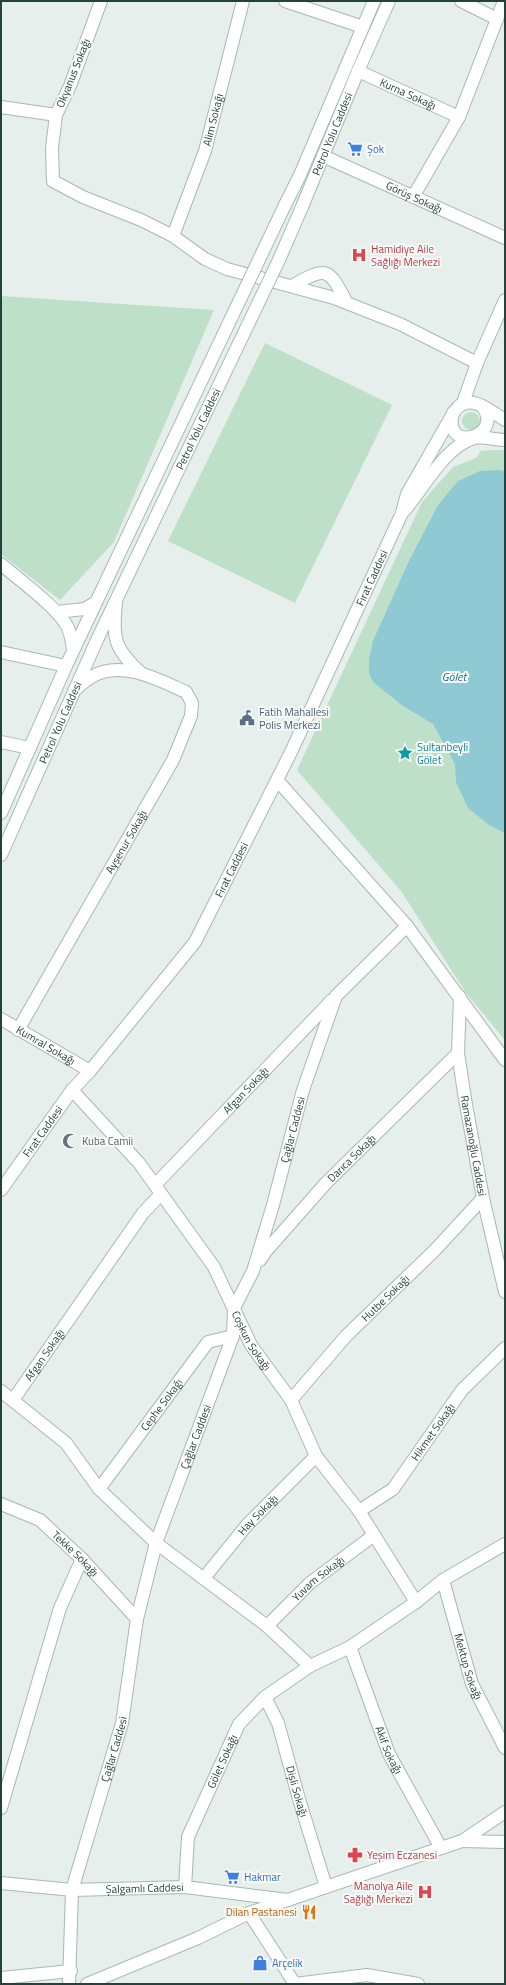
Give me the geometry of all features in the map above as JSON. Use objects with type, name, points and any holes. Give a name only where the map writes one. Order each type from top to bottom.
[{"type":"street","name":"Okyanus Sokağı","points":[[1,107],[56,115],[70,86],[101,1]]},
{"type":"street","name":"Alim Sokağı","points":[[173,236],[205,151],[243,1]]},
{"type":"street","points":[[285,1],[363,26]]},
{"type":"street","name":"Petrol Yolu Caddesi","points":[[1,813],[95,603],[300,175],[374,1]]},
{"type":"street","name":"Petrol Yolu Caddesi","points":[[1,855],[116,600],[278,262],[324,156],[358,70],[389,1]]},
{"type":"street","points":[[461,1],[497,19]]},
{"type":"street","points":[[413,198],[458,117],[504,1]]},
{"type":"street","name":"Kurna Sokağı","points":[[358,70],[458,117]]},
{"type":"street","points":[[56,115],[52,148],[53,181],[83,197],[142,220],[173,236],[205,259],[227,268],[347,303],[400,324],[477,364]]},
{"type":"street","name":"Görüş Sokağı","points":[[324,156],[413,198],[505,238]]},
{"type":"street","points":[[292,286],[315,273],[322,272],[330,275],[336,282],[347,303]]},
{"type":"street","points":[[402,513],[407,494],[454,412],[463,403],[477,364],[503,308]]},
{"type":"street","points":[[463,403],[469,401],[481,405],[505,420]]},
{"type":"street","points":[[402,513],[445,459],[457,448],[485,432],[489,422],[488,415],[481,405]]},
{"type":"street","points":[[454,412],[452,418],[455,430],[464,437],[505,440]]},
{"type":"street","name":"Fırat Caddesi","points":[[1,1190],[72,1090],[90,1071],[195,942],[278,780],[402,513]]},
{"type":"street","points":[[1,564],[57,612],[67,625],[71,636],[73,650]]},
{"type":"street","points":[[116,600],[114,637],[122,654],[141,673]]},
{"type":"street","points":[[57,612],[84,609],[95,603]]},
{"type":"street","points":[[1,652],[66,666]]},
{"type":"street","points":[[74,691],[90,678],[98,674],[121,670],[141,673]]},
{"type":"street","name":"Ayşenur Sokağı","points":[[18,1030],[172,760],[191,716],[192,703],[186,692],[141,673]]},
{"type":"street","points":[[1,742],[30,748]]},
{"type":"street","points":[[278,780],[407,926],[505,1060]]},
{"type":"street","name":"Çağlar Caddesi","points":[[69,1984],[71,1971],[72,1890],[122,1722],[137,1620],[156,1543],[233,1336],[234,1308],[253,1271],[273,1205],[303,1090],[336,996],[407,926]]},
{"type":"street","name":"Afgan Sokağı","points":[[13,1400],[158,1190],[336,996]]},
{"type":"street","name":"Ramazanoğlu Caddesi","points":[[460,997],[458,1053],[465,1099],[483,1198],[505,1292]]},
{"type":"street","name":"Kumral Sokağı","points":[[1,1019],[90,1071]]},
{"type":"street","name":"Darıca Sokağı","points":[[253,1271],[266,1251],[326,1183],[458,1053]]},
{"type":"street","name":"Coşkun Sokağı","points":[[72,1090],[139,1163],[214,1266],[251,1345],[290,1400],[316,1456],[358,1511],[416,1602]]},
{"type":"street","name":"Hutbe Sokağı","points":[[290,1400],[346,1336],[435,1250],[483,1198]]},
{"type":"street","name":"Cephe Sokağı","points":[[99,1488],[208,1342],[233,1336]]},
{"type":"street","name":"Hikmet Sokağı","points":[[358,1511],[393,1489],[462,1390],[505,1348]]},
{"type":"street","points":[[1,1391],[66,1443],[99,1488],[156,1543],[266,1626],[310,1666]]},
{"type":"street","name":"Hay Sokağı","points":[[204,1578],[247,1525],[316,1456]]},
{"type":"street","name":"Tekke Sokağı","points":[[1,1504],[40,1520],[82,1559],[137,1620]]},
{"type":"street","name":"Yuvam Sokağı","points":[[266,1626],[310,1583],[374,1535]]},
{"type":"street","name":"Gölet Sokağı","points":[[185,1887],[188,1837],[239,1724],[265,1697],[310,1666],[350,1647],[416,1602],[442,1580],[505,1544]]},
{"type":"street","points":[[1,1808],[60,1608],[82,1559]]},
{"type":"street","name":"Mektup Sokağı","points":[[442,1580],[472,1684],[505,1748]]},
{"type":"street","name":"Akif Sokağı","points":[[350,1647],[389,1754],[441,1848]]},
{"type":"street","name":"Dişli Sokağı","points":[[265,1697],[278,1723],[326,1887]]},
{"type":"street","name":"Şalgamlı Caddesi","points":[[87,1984],[198,1938],[249,1912],[462,1841],[505,1812]]},
{"type":"street","points":[[462,1841],[505,1842]]},
{"type":"street","name":"Şalgamlı Caddesi","points":[[1,1883],[72,1890],[185,1887],[288,1900]]},
{"type":"street","points":[[249,1912],[295,1984],[367,1975],[412,1983]]},
{"type":"street","points":[[1,1978],[71,1971]]},
{"type":"green space","points":[[1,296],[214,310],[114,542],[60,600],[1,554]]},
{"type":"green space","points":[[265,343],[392,405],[295,603],[168,541]]},
{"type":"green space","points":[[471,412],[477,415],[480,421],[477,427],[471,430],[465,427],[462,421],[465,415]]},
{"type":"green space","name":"Sultanbeyli Gölet","points":[[505,450],[505,1040],[466,993],[401,891],[297,770],[422,502],[453,467],[476,458],[481,451]]},
{"type":"water","name":"Gölet","points":[[480,471],[505,471],[505,833],[489,825],[468,808],[456,782],[455,764],[433,724],[403,706],[373,682],[369,673],[369,659],[373,641],[408,563],[438,505],[458,481]]},
{"type":"place","name":"Şok","points":[[355,149]]},
{"type":"place","name":"Hamidiye Aile Sağlığı Merkezi","points":[[359,255]]},
{"type":"place","name":"Fatih Mahallesi Polis Merkezi","points":[[247,718]]},
{"type":"place","name":"Sultanbeyli Gölet","points":[[405,753]]},
{"type":"place","name":"Kuba Camii","points":[[70,1141]]},
{"type":"place","name":"Yeşim Eczanesi","points":[[355,1855]]},
{"type":"place","name":"Hakmar","points":[[232,1877]]},
{"type":"place","name":"Manolya Aile Sağlığı Merkezi","points":[[425,1892]]},
{"type":"place","name":"Dilan Pastanesi","points":[[309,1912]]},
{"type":"place","name":"Arçelik","points":[[260,1963]]}]
